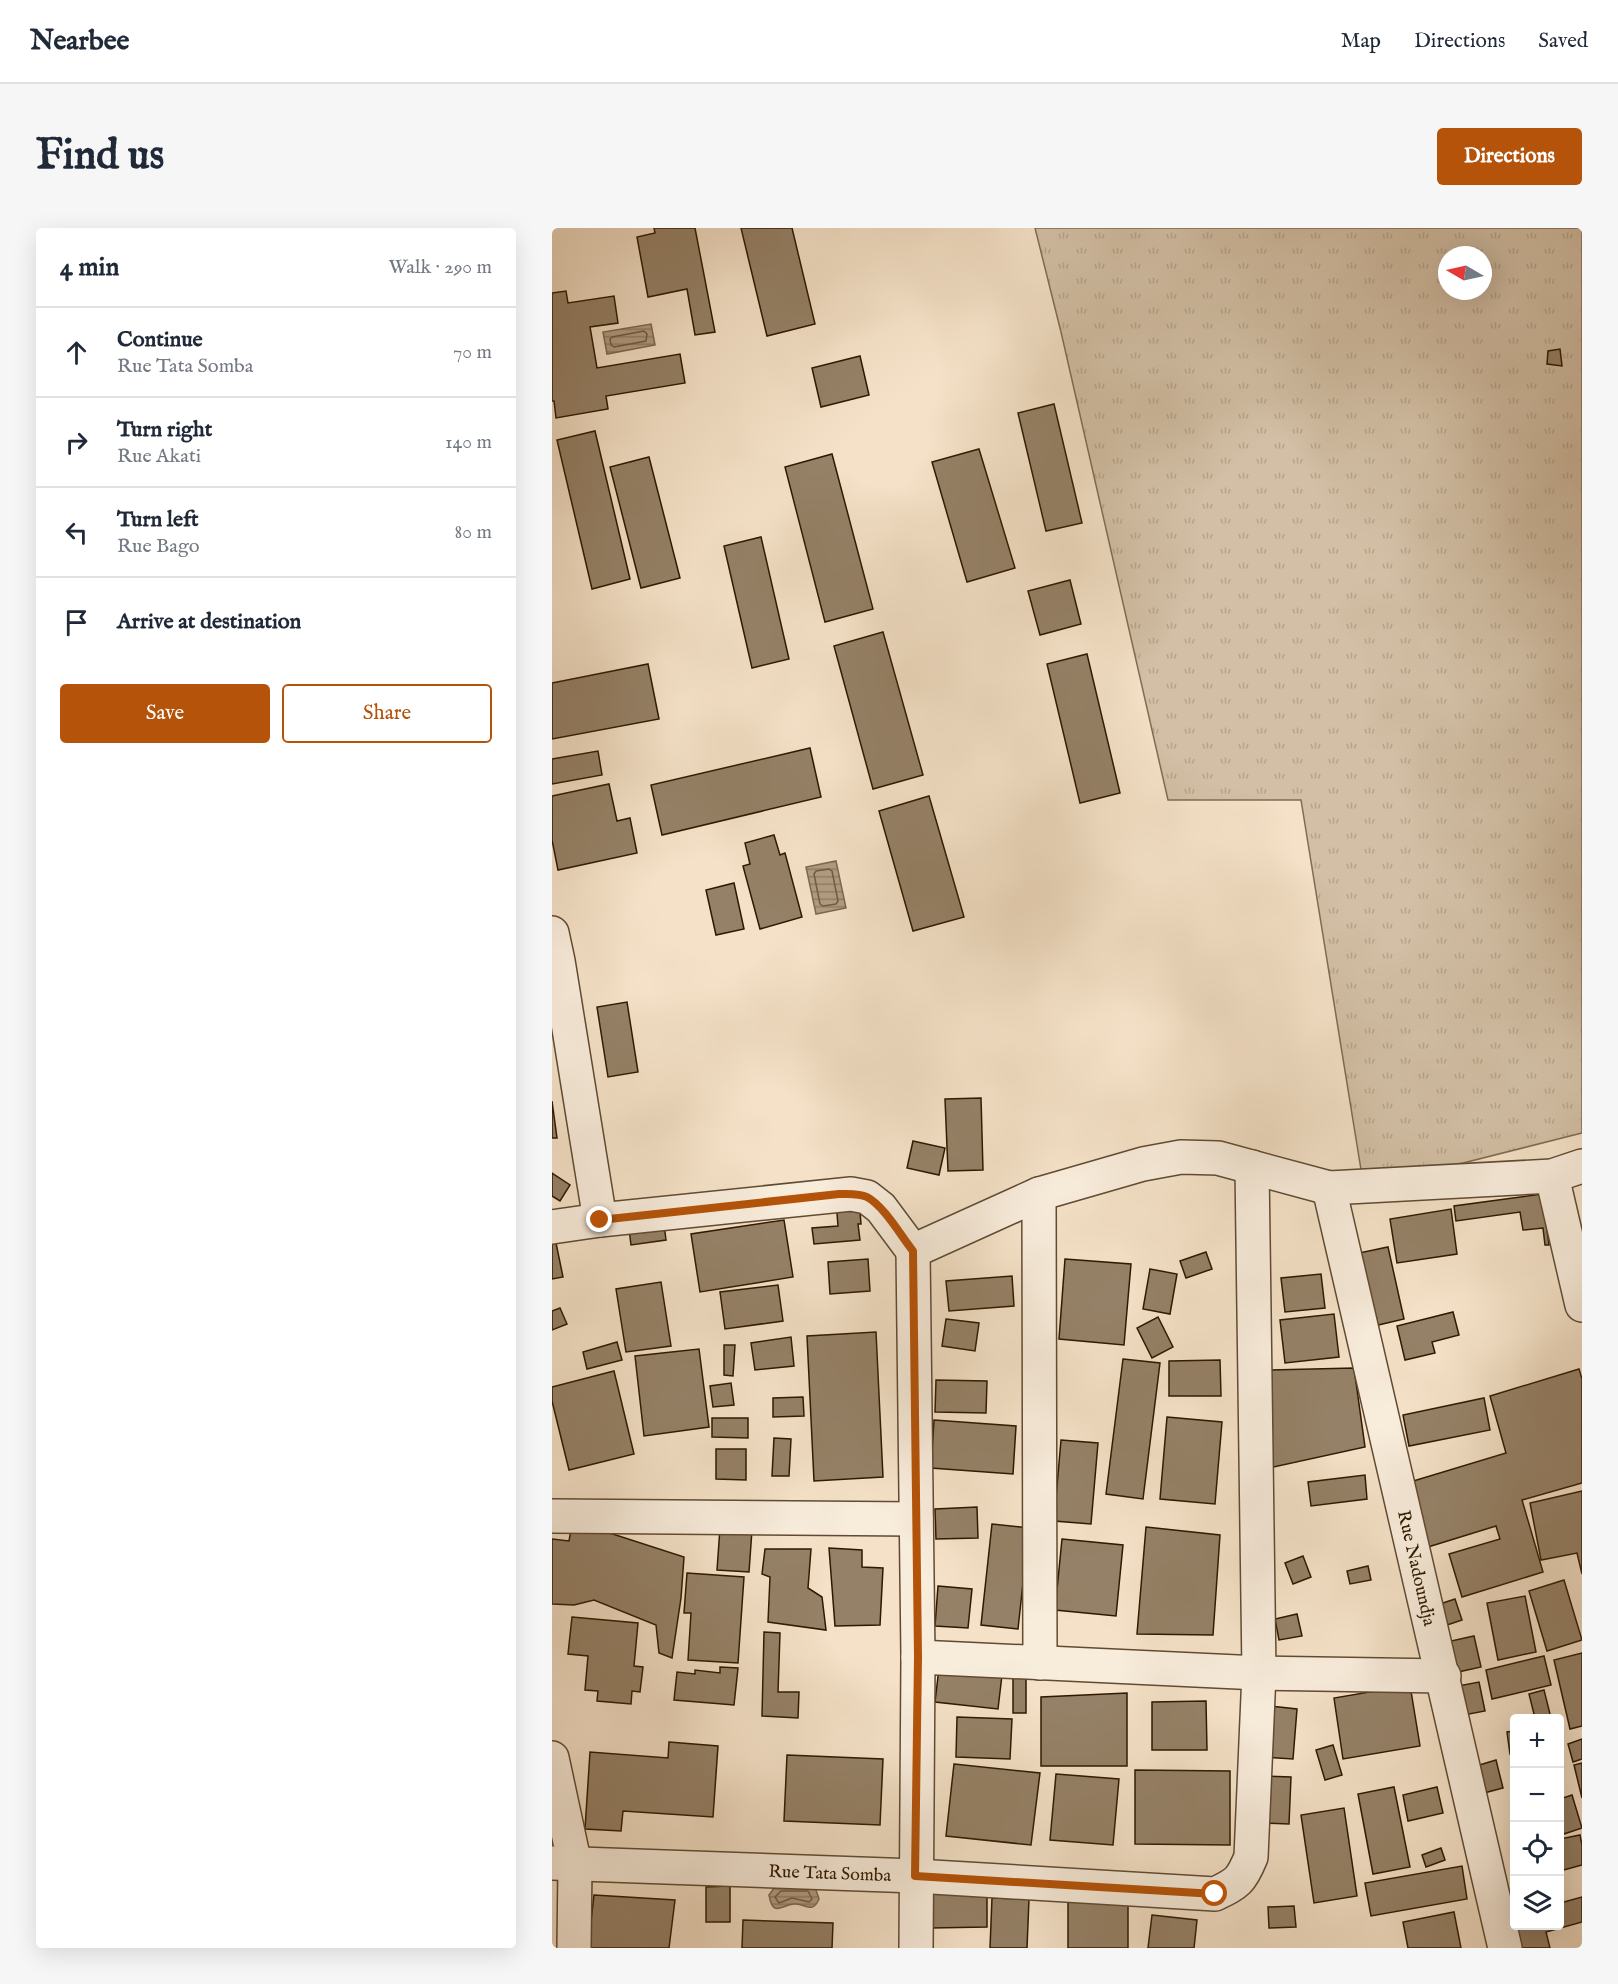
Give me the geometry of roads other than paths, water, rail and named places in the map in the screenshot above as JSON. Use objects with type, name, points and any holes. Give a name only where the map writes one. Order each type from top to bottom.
[{"type":"street","points":[[554,952],[600,1220]]},
{"type":"street","points":[[913,1251],[1039,1194],[1143,1164],[1181,1157],[1218,1158],[1329,1188],[1567,1171],[1582,1305]]},
{"type":"street","points":[[1252,1167],[1259,1673]]},
{"type":"street","name":"Rue Nadoundja","points":[[1329,1188],[1505,1948]]},
{"type":"street","points":[[552,1227],[851,1194],[867,1197],[881,1208],[913,1251],[918,1657],[916,1948]]},
{"type":"street","points":[[1039,1194],[1040,1663]]},
{"type":"street","points":[[552,1516],[916,1519]]},
{"type":"street","points":[[918,1657],[1259,1673],[1443,1676]]},
{"type":"street","name":"Rue Tata Somba","points":[[563,1864],[915,1876],[1215,1894],[1232,1886],[1243,1877],[1251,1857],[1259,1673]]},
{"type":"street","points":[[552,1758],[574,1948]]},
{"type":"water","points":[[651,324],[655,345],[607,354],[603,332]]},
{"type":"water","points":[[836,861],[846,908],[816,914],[806,867]]},
{"type":"water","points":[[779,1885],[812,1886],[819,1899],[811,1907],[794,1904],[775,1908],[769,1895]]}]
